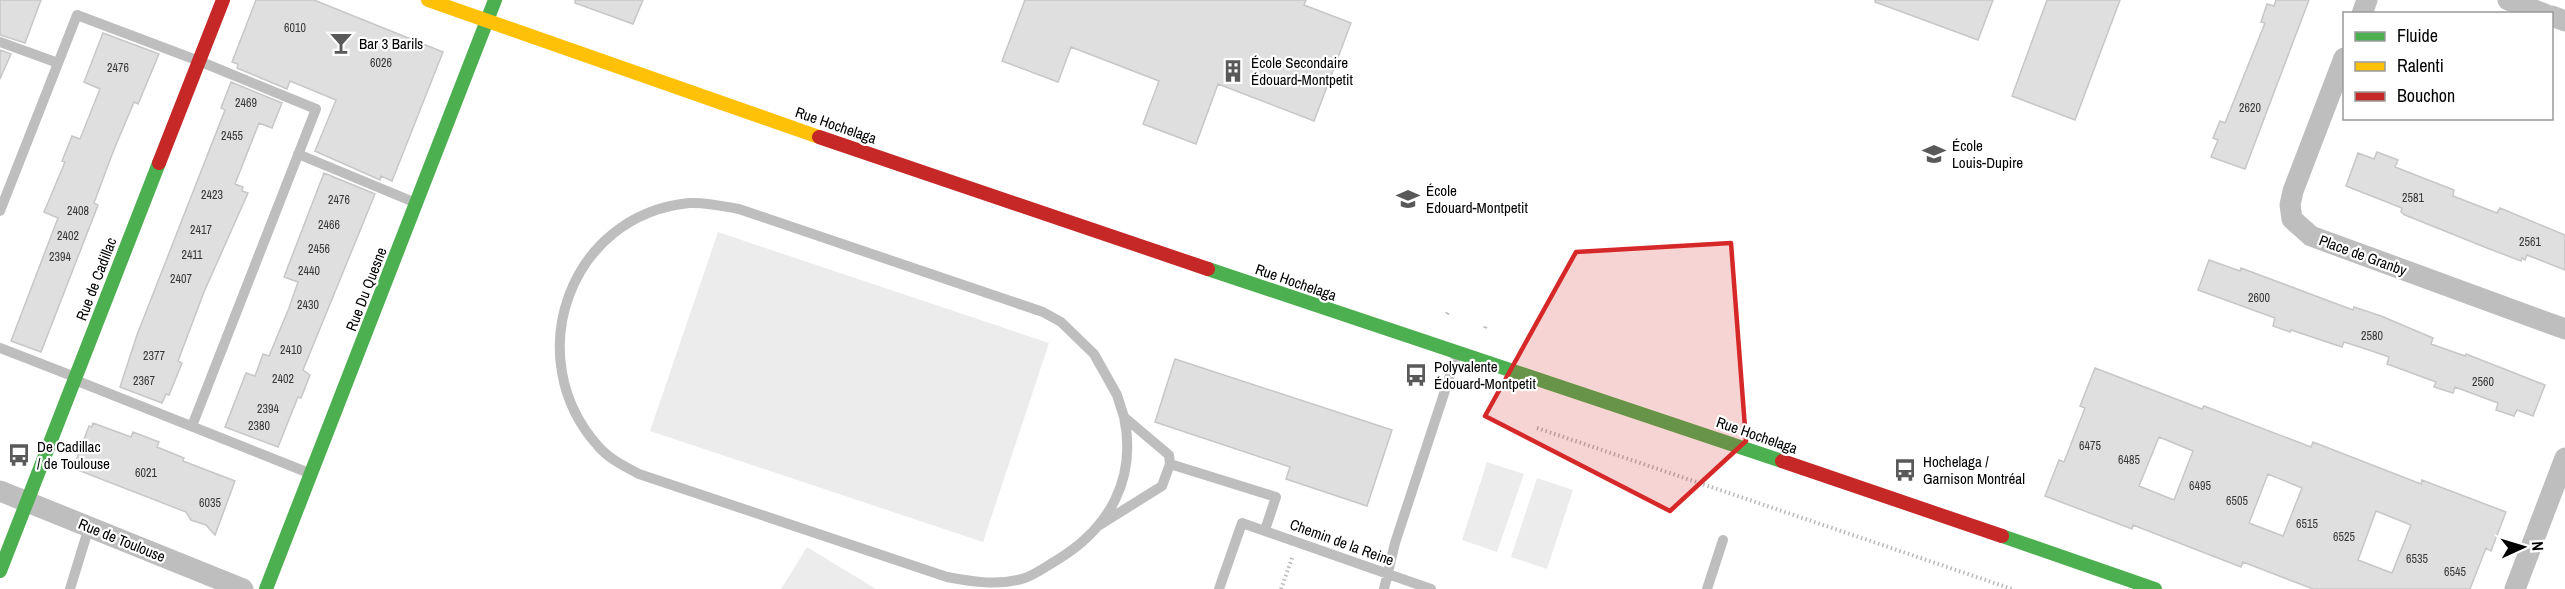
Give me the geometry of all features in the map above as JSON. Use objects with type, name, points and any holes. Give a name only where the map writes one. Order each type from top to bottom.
[{"type":"main road","name":"Rue de Cadillac","points":[[0,571],[223,0]]},
{"type":"main road","name":"Rue Hochelaga","points":[[428,0],[486,22],[1457,354],[1633,410],[2155,589]]},
{"type":"main road","name":"Rue Du Quesne","points":[[266,589],[495,0]]},
{"type":"street","points":[[2508,0],[2540,12]]},
{"type":"street","name":"Place de Granby","points":[[2343,61],[2293,191],[2290,205],[2292,219],[2311,236],[2565,329]]},
{"type":"street","points":[[2515,589],[2559,492],[2565,458]]},
{"type":"street","name":"Rue de Toulouse","points":[[0,491],[243,589]]},
{"type":"lane","points":[[0,211],[77,15],[199,61],[316,109],[192,426]]},
{"type":"lane","points":[[0,42],[58,63]]},
{"type":"lane","points":[[298,154],[417,203]]},
{"type":"lane","points":[[690,203],[739,208],[1043,312],[1061,322],[1094,354],[1107,375],[1124,417],[1128,438],[1128,461],[1121,488],[1098,526],[1074,550],[1025,577],[999,582],[973,582],[947,577],[639,474],[614,461],[583,427],[573,408],[559,360],[559,333],[564,308],[573,285],[586,263],[602,244],[644,215],[690,203]]},
{"type":"lane","points":[[0,348],[312,474]]},
{"type":"lane","points":[[1384,589],[1395,543],[1457,354]]},
{"type":"lane","points":[[1098,526],[1162,486],[1170,464],[1169,455],[1124,417]]},
{"type":"lane","points":[[1170,464],[1276,497],[1265,531]]},
{"type":"lane","name":"Chemin de la Reine","points":[[1219,589],[1242,522],[1431,589]]},
{"type":"lane","points":[[70,589],[89,527]]},
{"type":"lane","points":[[1707,589],[1723,540]]},
{"type":"path","points":[[1537,428],[2012,589]]},
{"type":"path","points":[[1281,589],[1294,555]]},
{"type":"highlighted area","points":[[1731,243],[1746,441],[1670,511],[1485,416],[1576,252]]},
{"type":"shaded area","points":[[718,232],[1049,343],[983,542],[650,431]]},
{"type":"shaded area","points":[[1487,462],[1524,474],[1497,552],[1462,540]]},
{"type":"shaded area","points":[[1537,478],[1573,490],[1547,569],[1511,557]]},
{"type":"shaded area","points":[[807,547],[876,589],[781,589]]},
{"type":"building","points":[[0,0],[41,0],[25,43],[0,35]]},
{"type":"building","points":[[256,0],[314,0],[443,52],[392,181],[381,176],[380,180],[315,151],[336,100],[290,81],[287,89],[237,68],[238,64],[232,62]]},
{"type":"building","points":[[575,0],[643,0],[633,24],[575,3]]},
{"type":"building","name":"École Secondaire Édouard-Montpetit","points":[[1025,0],[1306,0],[1304,5],[1351,23],[1314,121],[1218,84],[1196,144],[1143,124],[1159,81],[1071,47],[1058,82],[1002,61]]},
{"type":"building","points":[[1875,0],[1993,0],[1978,40],[1875,2]]},
{"type":"building","points":[[2047,0],[2120,0],[2075,120],[2012,96]]},
{"type":"building","points":[[2276,0],[2309,0],[2245,169],[2211,157],[2218,140],[2213,138],[2220,121],[2225,123],[2265,23],[2261,22],[2267,4],[2274,6]]},
{"type":"building","points":[[103,33],[159,54],[138,104],[134,102],[113,152],[94,203],[98,205],[41,352],[11,341],[58,218],[44,212],[65,162],[62,161],[72,136],[80,139],[100,89],[84,82]]},
{"type":"building","points":[[0,50],[11,54],[0,79]]},
{"type":"building","points":[[231,82],[282,103],[272,128],[259,123],[235,184],[243,187],[242,191],[248,193],[204,292],[178,361],[182,363],[169,395],[166,394],[162,403],[120,387],[137,335],[225,110],[221,108]]},
{"type":"building","points":[[2377,152],[2398,160],[2395,167],[2454,190],[2453,196],[2497,213],[2500,208],[2565,235],[2565,270],[2527,255],[2525,260],[2522,258],[2521,261],[2487,248],[2405,215],[2401,212],[2402,208],[2346,186],[2358,153],[2374,159]]},
{"type":"building","points":[[324,173],[375,194],[303,370],[310,375],[301,398],[298,397],[278,447],[225,427],[246,373],[255,376],[263,354],[269,356],[289,308],[298,282],[284,277]]},
{"type":"building","points":[[2209,260],[2240,271],[2241,268],[2353,310],[2354,307],[2381,316],[2433,338],[2431,344],[2465,356],[2466,354],[2545,385],[2533,416],[2517,410],[2514,416],[2496,410],[2498,403],[2455,387],[2453,393],[2434,387],[2436,382],[2387,364],[2389,357],[2344,342],[2342,347],[2291,330],[2290,332],[2273,326],[2275,318],[2198,290]]},
{"type":"building","points":[[1175,359],[1392,430],[1367,506],[1286,479],[1290,467],[1155,422]]},
{"type":"building","points":[[2095,368],[2202,409],[2204,406],[2311,447],[2313,442],[2421,484],[2422,480],[2506,512],[2491,551],[2486,548],[2470,589],[2313,589],[2243,562],[2241,567],[2133,525],[2132,529],[2045,496],[2059,460],[2064,462],[2085,408],[2080,406]],"holes":[[[2159,437],[2193,451],[2174,500],[2139,486]],[[2268,474],[2302,488],[2283,536],[2249,523]],[[2376,511],[2411,525],[2392,573],[2358,560]]]},
{"type":"building","points":[[93,423],[131,437],[133,432],[159,442],[157,447],[184,458],[183,461],[235,481],[215,535],[206,525],[191,520],[186,512],[75,469],[74,466],[89,426],[92,427]]},
{"type":"traffic: fast","points":[[266,589],[495,0]]},
{"type":"traffic: fast","points":[[0,571],[159,163]]},
{"type":"traffic: fast","points":[[1208,269],[1782,461]]},
{"type":"traffic: fast","points":[[2002,536],[2155,589]]},
{"type":"traffic: slow","points":[[428,0],[819,137]]},
{"type":"traffic: jam","points":[[159,163],[223,0]]},
{"type":"traffic: jam","points":[[819,137],[1208,269]]},
{"type":"traffic: jam","points":[[1782,461],[2002,536]]},
{"type":"place","name":"Bar 3 Barils","points":[[341,43]]},
{"type":"place","name":"École Secondaire Édouard-Montpetit","points":[[1233,71]]},
{"type":"place","name":"École Louis-Dupire","points":[[1934,154]]},
{"type":"place","name":"École Edouard-Montpetit","points":[[1408,199]]},
{"type":"place","name":"Polyvalente Édouard-Montpetit","points":[[1416,375]]},
{"type":"place","name":"De Cadillac / de Toulouse","points":[[19,455]]},
{"type":"place","name":"Hochelaga / Garnison Montréal","points":[[1905,470]]}]
